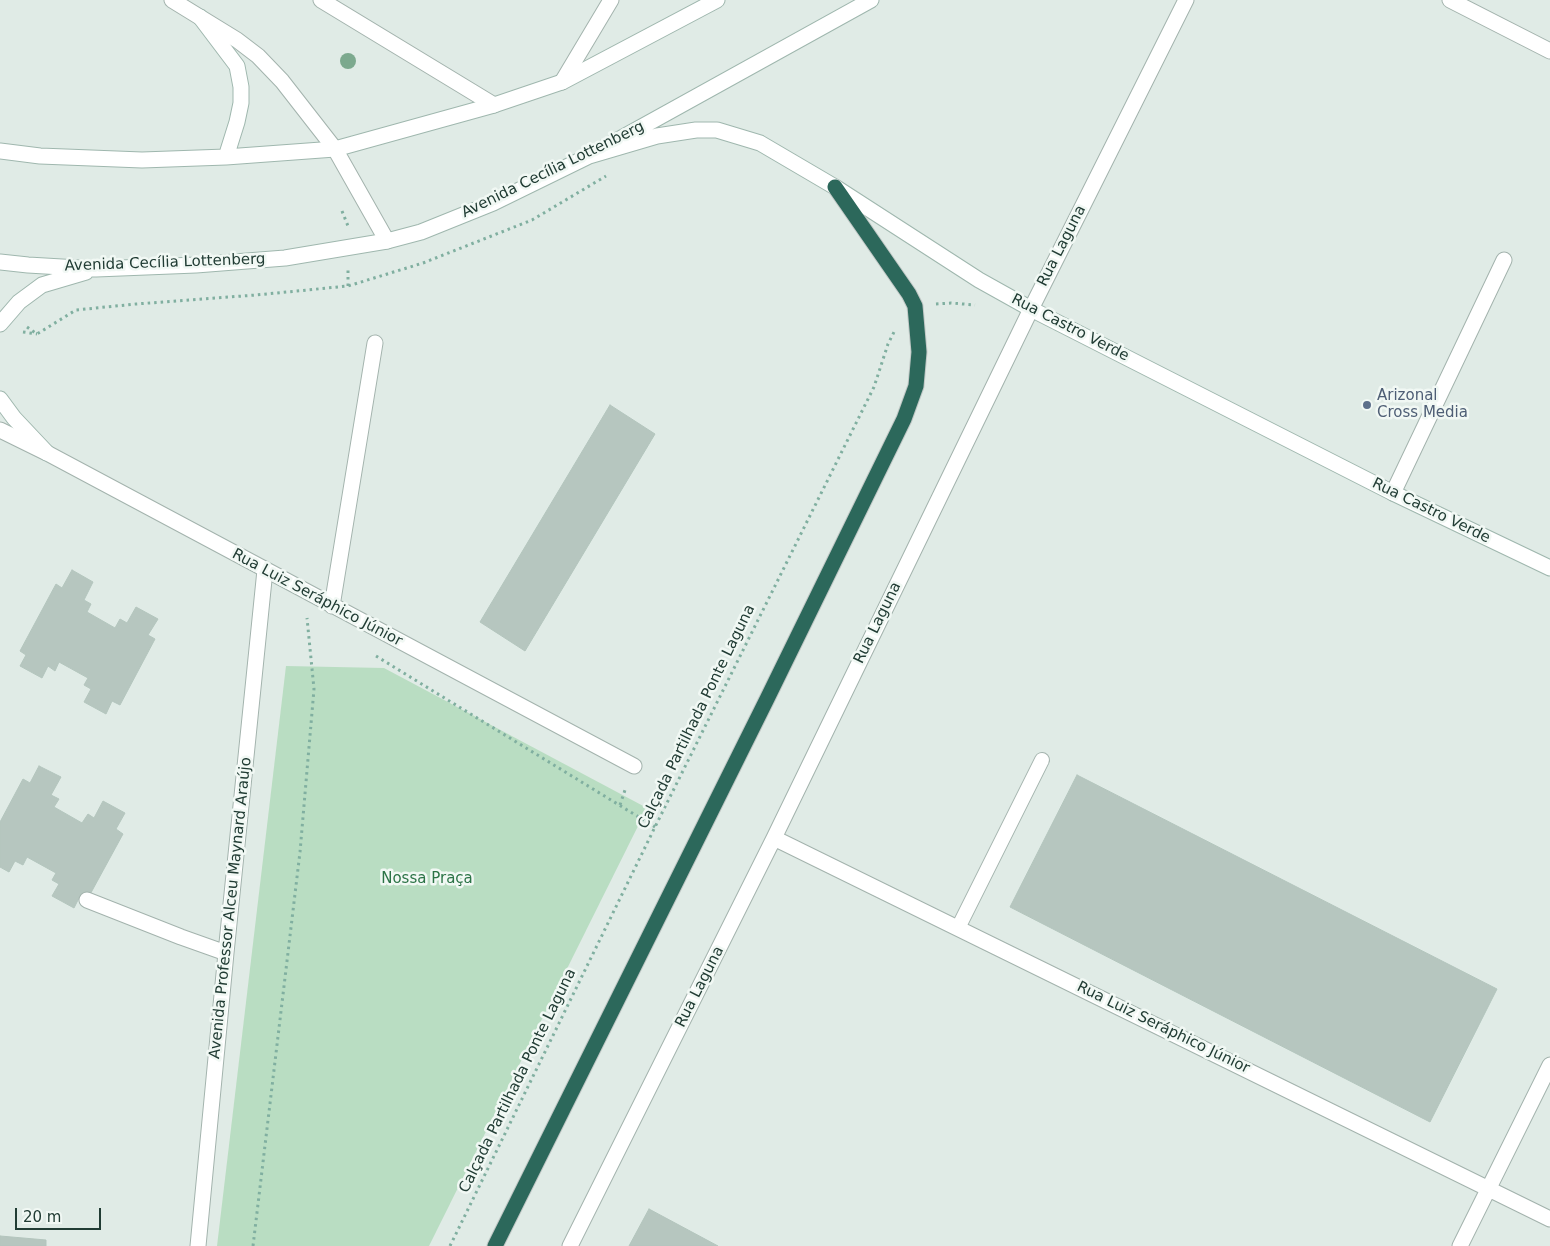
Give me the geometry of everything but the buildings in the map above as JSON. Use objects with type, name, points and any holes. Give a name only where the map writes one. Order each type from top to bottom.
[{"type":"highway","points":[[495,1246],[767,699],[904,419],[916,386],[919,352],[915,306],[909,294],[835,187]]},
{"type":"street","points":[[172,0],[237,40],[264,62],[282,81],[335,149],[386,241]]},
{"type":"street","points":[[321,0],[494,105]]},
{"type":"street","points":[[562,82],[610,0]]},
{"type":"street","points":[[0,151],[40,156],[142,160],[226,157],[335,149],[494,105],[562,82],[717,0]]},
{"type":"street","name":"Avenida Cecília Lottenberg","points":[[0,262],[96,269],[196,265],[285,258],[386,241],[421,232],[493,203],[589,156],[871,0]]},
{"type":"street","name":"Rua Laguna","points":[[570,1246],[774,838],[1030,309],[1186,0]]},
{"type":"street","points":[[1450,0],[1550,51]]},
{"type":"street","points":[[200,17],[236,66],[241,87],[241,103],[237,122],[226,157]]},
{"type":"street","name":"Rua Castro Verde","points":[[589,156],[657,136],[696,130],[717,130],[760,143],[835,187],[979,280],[1030,309],[1393,493],[1550,568]]},
{"type":"street","points":[[1393,493],[1504,260]]},
{"type":"street","points":[[4,318],[19,302],[42,285],[96,269]]},
{"type":"street","points":[[332,606],[375,343]]},
{"type":"street","points":[[0,399],[14,418],[47,453]]},
{"type":"street","name":"Rua Luiz Seráphico Júnior","points":[[0,430],[47,453],[634,766]]},
{"type":"street","name":"Avenida Professor Alceu Maynard Araújo","points":[[198,1246],[265,570]]},
{"type":"street","name":"Rua Luiz Seráphico Júnior","points":[[774,838],[1550,1219]]},
{"type":"street","points":[[87,900],[226,953]]},
{"type":"street","points":[[1460,1246],[1550,1065]]},
{"type":"lane","points":[[958,928],[1042,760]]},
{"type":"path","points":[[4,318],[37,334],[76,310],[348,286],[423,263],[532,220],[612,172]]},
{"type":"path","points":[[340,205],[349,227],[348,286]]},
{"type":"path","points":[[915,306],[951,303],[977,305]]},
{"type":"path","name":"Calçada Partilhada Ponte Laguna","points":[[450,1246],[654,827],[874,387],[888,344],[900,320],[915,306]]},
{"type":"path","points":[[253,1246],[300,852],[314,689],[307,614],[315,619]]},
{"type":"path","points":[[374,655],[654,827]]},
{"type":"green space","name":"Nossa Praça","points":[[286,666],[384,668],[647,808],[429,1246],[217,1246]]},
{"type":"place","name":"Arizonal Cross Media","points":[[1367,405]]}]
